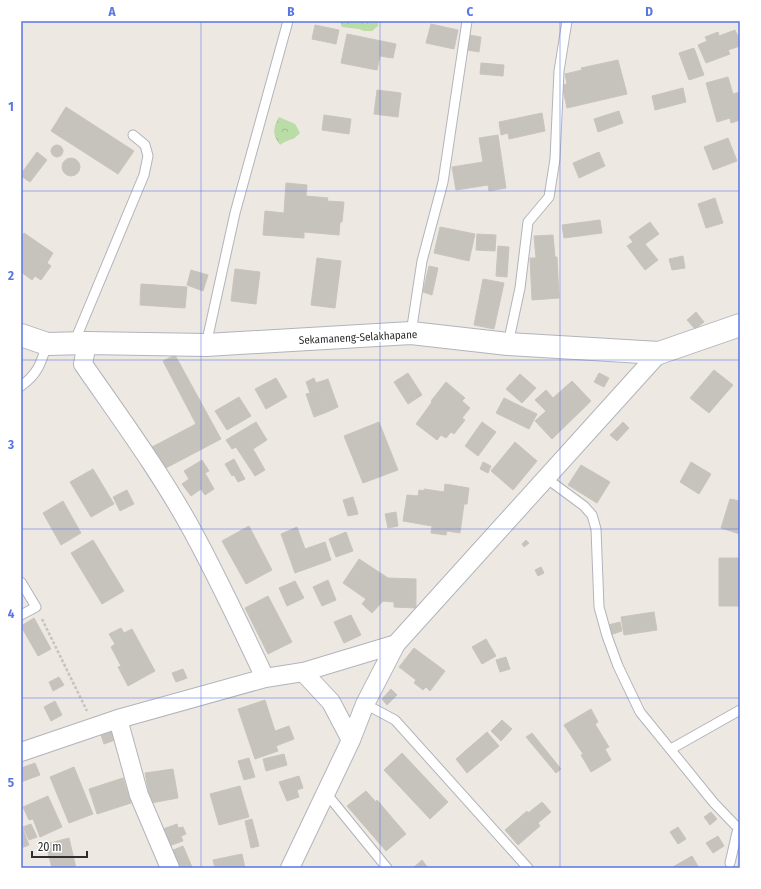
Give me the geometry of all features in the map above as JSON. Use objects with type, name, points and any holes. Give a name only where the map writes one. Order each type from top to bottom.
[{"type":"street","name":"Sekamaneng-Selakhapane","points":[[21,336],[46,344],[80,343],[206,345],[411,333],[508,344],[659,353],[740,325]]},
{"type":"street","points":[[80,343],[83,364],[140,446],[192,531],[266,678]]},
{"type":"street","points":[[290,868],[351,740],[365,704],[396,644],[659,353]]},
{"type":"street","points":[[21,752],[118,719],[266,678],[303,672],[396,644]]},
{"type":"street","points":[[303,672],[331,702],[351,740]]},
{"type":"street","points":[[118,719],[139,795],[170,868]]},
{"type":"lane","points":[[206,345],[235,213],[288,21]]},
{"type":"lane","points":[[411,333],[422,261],[443,182],[467,21]]},
{"type":"lane","points":[[508,344],[520,288],[528,222],[549,197],[555,159],[559,72],[567,21]]},
{"type":"lane","points":[[80,343],[144,175],[148,156],[145,145],[133,135]]},
{"type":"lane","points":[[21,386],[30,379],[40,367],[46,344]]},
{"type":"lane","points":[[546,478],[584,506],[592,516],[596,529],[599,607],[607,636],[618,666],[640,712],[714,803],[738,828],[730,863]]},
{"type":"lane","points":[[21,582],[36,607],[21,616]]},
{"type":"lane","points":[[365,704],[395,720],[528,868]]},
{"type":"lane","points":[[671,749],[737,710],[740,710]]},
{"type":"lane","points":[[326,793],[387,868]]},
{"type":"path","points":[[36,607],[95,726]]},
{"type":"green space","points":[[340,21],[378,21],[378,26],[372,31],[364,31],[342,27]]},
{"type":"green space","points":[[279,117],[295,124],[300,133],[280,145],[274,131]]},
{"type":"building","points":[[431,24],[458,30],[454,49],[426,43]]},
{"type":"building","points":[[315,25],[339,30],[336,44],[312,39]]},
{"type":"building","points":[[735,30],[740,41],[740,46],[728,50],[730,54],[706,63],[698,45],[707,41],[705,37],[718,32],[719,36]]},
{"type":"building","points":[[347,34],[396,44],[393,58],[380,56],[377,70],[341,63]]},
{"type":"building","points":[[469,35],[481,37],[479,52],[467,50]]},
{"type":"building","points":[[694,48],[704,75],[689,80],[679,53]]},
{"type":"building","points":[[618,60],[627,94],[567,108],[562,85],[567,84],[565,74],[582,70],[581,68]]},
{"type":"building","points":[[481,63],[504,65],[503,76],[480,74]]},
{"type":"building","points":[[728,77],[733,94],[740,92],[740,120],[731,123],[730,118],[717,122],[706,83]]},
{"type":"building","points":[[683,88],[686,102],[655,110],[652,96]]},
{"type":"building","points":[[377,90],[401,93],[398,117],[374,114]]},
{"type":"building","points":[[66,107],[134,151],[118,174],[51,131]]},
{"type":"building","points":[[619,111],[623,123],[598,132],[594,119]]},
{"type":"building","points":[[542,113],[545,131],[509,139],[508,133],[501,135],[499,122]]},
{"type":"building","points":[[324,115],[351,119],[349,134],[322,130]]},
{"type":"building","points":[[498,135],[506,188],[489,191],[488,185],[456,190],[452,167],[483,162],[479,138]]},
{"type":"building","points":[[728,138],[737,161],[713,170],[704,147]]},
{"type":"building","points":[[59,145],[62,146],[62,156],[55,157],[52,156],[51,149],[52,146]]},
{"type":"building","points":[[37,152],[47,160],[30,182],[21,176],[21,174]]},
{"type":"building","points":[[599,152],[605,166],[579,178],[573,163]]},
{"type":"building","points":[[71,158],[77,161],[80,167],[77,173],[71,176],[65,173],[62,167],[65,161]]},
{"type":"building","points":[[286,183],[307,185],[306,196],[328,198],[327,201],[344,202],[339,235],[304,232],[304,238],[263,235],[265,211],[284,213]]},
{"type":"building","points":[[715,198],[723,223],[706,228],[698,204]]},
{"type":"building","points":[[600,220],[602,233],[564,238],[562,225]]},
{"type":"building","points":[[650,222],[659,234],[645,244],[658,260],[645,270],[627,246],[633,242],[629,237]]},
{"type":"building","points":[[440,227],[475,234],[469,261],[434,253]]},
{"type":"building","points":[[24,233],[53,253],[47,263],[51,266],[41,280],[35,276],[32,280],[21,272],[21,237]]},
{"type":"building","points":[[477,234],[496,235],[495,251],[476,250]]},
{"type":"building","points":[[553,235],[555,257],[557,257],[559,298],[532,300],[530,258],[536,258],[534,236]]},
{"type":"building","points":[[498,246],[509,247],[507,277],[496,276]]},
{"type":"building","points":[[683,256],[685,268],[672,270],[669,259]]},
{"type":"building","points":[[317,258],[341,261],[335,308],[311,305]]},
{"type":"building","points":[[429,266],[438,268],[432,295],[423,292]]},
{"type":"building","points":[[235,269],[260,272],[256,304],[231,301]]},
{"type":"building","points":[[191,270],[208,275],[203,291],[187,285]]},
{"type":"building","points":[[483,279],[504,283],[494,329],[474,325]]},
{"type":"building","points":[[141,284],[187,287],[185,308],[140,305]]},
{"type":"building","points":[[696,312],[704,322],[695,329],[687,320]]},
{"type":"building","points":[[175,355],[221,439],[164,469],[152,447],[196,424],[163,361]]},
{"type":"building","points":[[714,370],[733,385],[709,413],[690,398]]},
{"type":"building","points":[[408,373],[422,395],[408,404],[394,382]]},
{"type":"building","points":[[599,373],[609,378],[604,387],[594,382]]},
{"type":"building","points":[[520,374],[536,388],[522,403],[506,389]]},
{"type":"building","points":[[276,378],[287,397],[266,409],[255,389]]},
{"type":"building","points":[[314,378],[327,412],[314,417],[306,394],[310,393],[306,382]]},
{"type":"building","points":[[328,379],[338,407],[327,412],[316,383]]},
{"type":"building","points":[[572,381],[591,401],[552,439],[535,421],[546,411],[535,400],[546,390],[553,398]]},
{"type":"building","points":[[446,382],[465,398],[462,401],[470,408],[462,418],[465,420],[454,434],[451,432],[446,438],[441,435],[437,440],[416,424]]},
{"type":"building","points":[[239,397],[251,416],[227,430],[215,411]]},
{"type":"building","points":[[504,398],[537,414],[529,429],[496,413]]},
{"type":"building","points":[[256,422],[267,440],[253,449],[265,470],[255,476],[236,447],[232,449],[226,440]]},
{"type":"building","points":[[379,422],[398,470],[363,483],[344,436]]},
{"type":"building","points":[[482,422],[496,432],[478,456],[465,446]]},
{"type":"building","points":[[623,422],[629,428],[617,441],[610,435]]},
{"type":"building","points":[[515,442],[537,461],[513,490],[491,471]]},
{"type":"building","points":[[234,459],[245,479],[238,482],[234,475],[232,476],[225,464]]},
{"type":"building","points":[[202,460],[209,471],[205,473],[214,489],[205,495],[201,489],[191,496],[182,484],[189,479],[184,471]]},
{"type":"building","points":[[483,462],[491,466],[488,473],[480,469]]},
{"type":"building","points":[[691,462],[711,474],[699,494],[680,482]]},
{"type":"building","points":[[581,465],[610,482],[597,503],[568,485]]},
{"type":"building","points":[[93,469],[114,504],[91,517],[70,482]]},
{"type":"building","points":[[445,484],[469,488],[467,504],[464,504],[460,533],[447,531],[446,535],[431,533],[432,526],[403,521],[407,495],[418,496],[419,490],[424,491],[424,489],[444,492]]},
{"type":"building","points":[[127,490],[134,504],[120,511],[113,497]]},
{"type":"building","points":[[353,497],[358,514],[348,516],[343,500]]},
{"type":"building","points":[[730,499],[740,501],[740,534],[721,528]]},
{"type":"building","points":[[63,501],[81,533],[61,545],[43,513]]},
{"type":"building","points":[[396,512],[398,526],[388,528],[385,514]]},
{"type":"building","points":[[249,526],[272,570],[246,584],[222,541]]},
{"type":"building","points":[[297,527],[305,549],[325,542],[331,560],[295,573],[281,534]]},
{"type":"building","points":[[346,532],[353,551],[336,557],[329,539]]},
{"type":"building","points":[[93,540],[124,591],[102,604],[71,553]]},
{"type":"building","points":[[526,540],[529,543],[524,547],[522,544]]},
{"type":"building","points":[[719,558],[740,558],[740,606],[719,606]]},
{"type":"building","points":[[359,559],[388,578],[416,579],[416,608],[394,607],[394,602],[383,601],[372,613],[362,604],[366,599],[343,583]]},
{"type":"building","points":[[541,567],[544,573],[538,576],[535,570]]},
{"type":"building","points":[[328,580],[336,600],[322,606],[313,587]]},
{"type":"building","points":[[295,581],[304,598],[287,606],[279,588]]},
{"type":"building","points":[[268,596],[292,642],[268,654],[245,608]]},
{"type":"building","points":[[654,612],[657,630],[624,635],[621,617]]},
{"type":"building","points":[[351,615],[361,635],[344,643],[334,622]]},
{"type":"building","points":[[34,618],[51,649],[38,656],[21,626]]},
{"type":"building","points":[[620,622],[622,631],[610,635],[608,625]]},
{"type":"building","points":[[121,628],[124,633],[132,629],[155,671],[128,686],[118,667],[121,666],[111,647],[115,644],[109,634]]},
{"type":"building","points":[[486,639],[496,656],[482,664],[472,647]]},
{"type":"building","points":[[414,648],[445,671],[430,691],[426,687],[423,690],[414,683],[416,680],[399,667]]},
{"type":"building","points":[[506,657],[510,669],[500,672],[496,660]]},
{"type":"building","points":[[183,669],[187,678],[176,682],[172,673]]},
{"type":"building","points":[[59,677],[64,685],[53,691],[49,682]]},
{"type":"building","points":[[391,689],[397,695],[387,705],[382,699]]},
{"type":"building","points":[[265,700],[275,731],[289,726],[294,739],[276,746],[278,751],[255,759],[238,709]]},
{"type":"building","points":[[55,701],[62,715],[51,721],[44,707]]},
{"type":"building","points":[[591,709],[598,722],[595,724],[609,747],[605,749],[611,760],[591,772],[581,755],[583,754],[564,725]]},
{"type":"building","points":[[502,720],[512,729],[501,741],[491,731]]},
{"type":"building","points":[[112,732],[115,740],[104,744],[101,735]]},
{"type":"building","points":[[487,732],[499,746],[467,773],[456,759]]},
{"type":"building","points":[[532,733],[561,769],[556,773],[526,737]]},
{"type":"building","points":[[402,753],[448,802],[430,819],[384,770]]},
{"type":"building","points":[[284,754],[287,765],[266,771],[263,759]]},
{"type":"building","points":[[249,758],[255,777],[244,780],[238,761]]},
{"type":"building","points":[[35,763],[40,775],[21,782],[21,768]]},
{"type":"building","points":[[74,767],[93,814],[69,823],[50,777]]},
{"type":"building","points":[[173,769],[178,798],[151,803],[145,773]]},
{"type":"building","points":[[299,776],[303,788],[297,790],[299,797],[287,801],[279,782]]},
{"type":"building","points":[[123,778],[131,803],[97,814],[89,789]]},
{"type":"building","points":[[240,786],[249,817],[219,825],[210,794]]},
{"type":"building","points":[[366,791],[376,802],[377,800],[406,834],[386,851],[347,806]]},
{"type":"building","points":[[48,796],[62,827],[40,837],[33,819],[29,820],[23,807]]},
{"type":"building","points":[[542,802],[551,812],[538,823],[540,826],[518,845],[505,830],[527,811],[528,813]]},
{"type":"building","points":[[711,812],[717,819],[710,825],[704,817]]},
{"type":"building","points":[[252,819],[259,846],[251,848],[245,821]]},
{"type":"building","points":[[21,824],[29,845],[21,848]]},
{"type":"building","points":[[31,824],[37,837],[29,840],[23,827]]},
{"type":"building","points":[[177,824],[178,828],[183,827],[186,834],[181,836],[183,841],[169,846],[163,829]]},
{"type":"building","points":[[678,827],[686,839],[678,844],[670,832]]},
{"type":"building","points":[[718,836],[724,846],[713,853],[706,843]]},
{"type":"building","points":[[69,838],[76,868],[52,868],[46,844]]},
{"type":"building","points":[[183,846],[192,867],[190,868],[179,868],[171,851]]},
{"type":"building","points":[[242,854],[245,868],[215,868],[213,860]]},
{"type":"building","points":[[692,856],[699,868],[671,868]]},
{"type":"building","points":[[422,860],[428,868],[413,868]]}]
